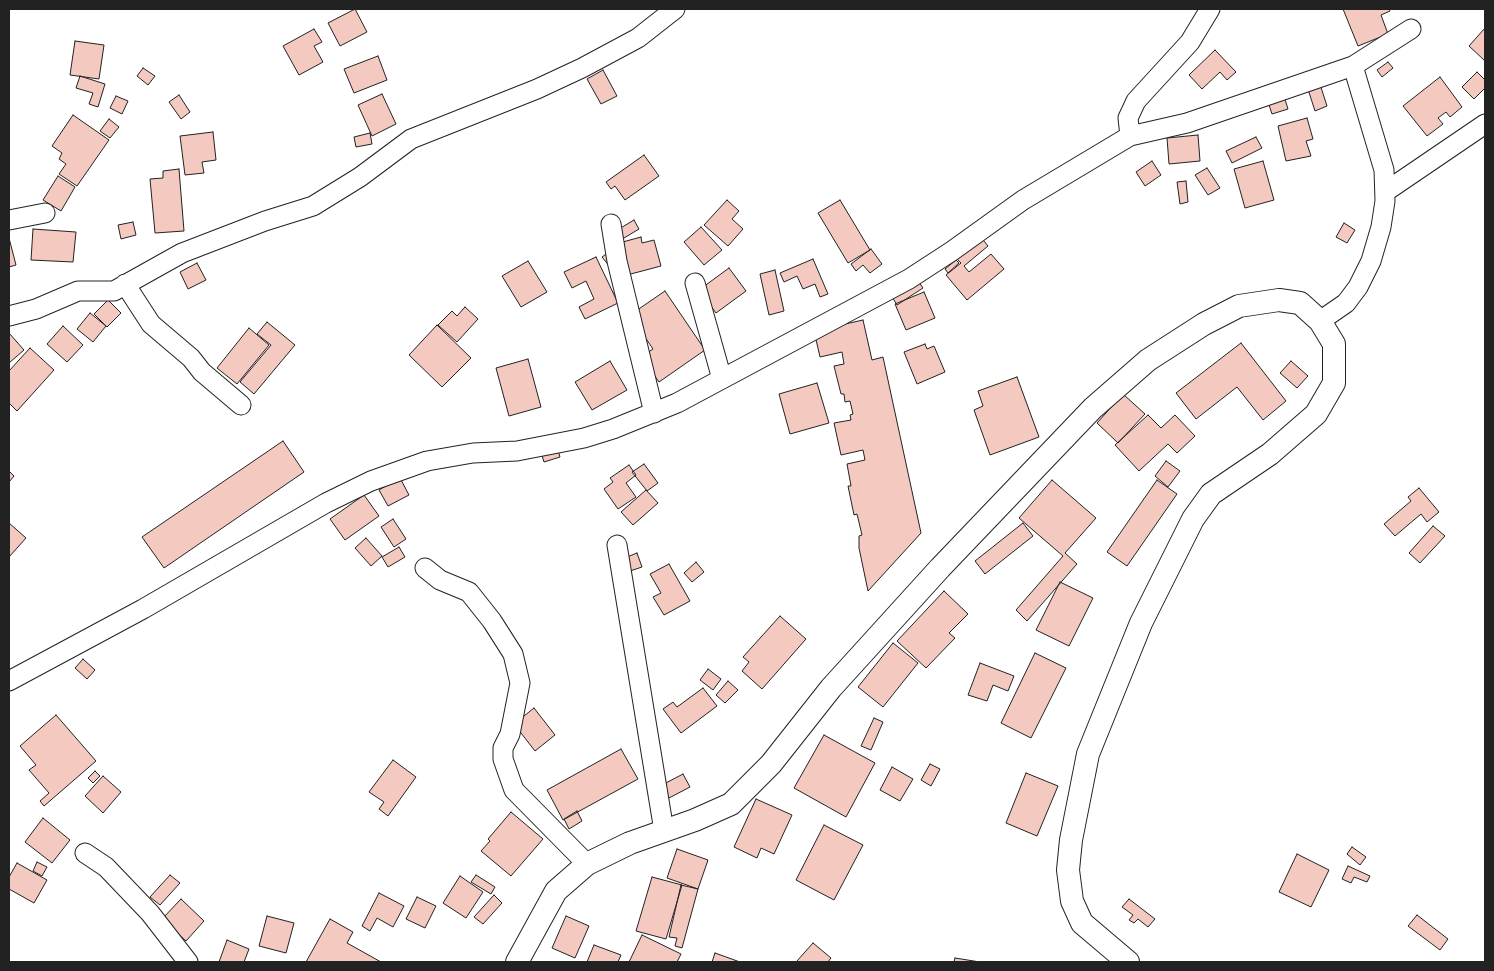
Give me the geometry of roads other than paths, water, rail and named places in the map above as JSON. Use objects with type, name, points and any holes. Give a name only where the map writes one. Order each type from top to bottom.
[{"type":"main road","points":[[517,962],[556,891],[587,864],[630,843],[731,804],[771,764],[831,688],[940,568],[1093,408],[1148,360],[1204,324],[1238,306],[1279,300],[1300,302],[1320,321],[1334,344],[1334,383],[1316,414],[1270,454],[1211,494],[1193,519],[1141,623],[1088,754],[1071,840],[1068,870],[1072,902],[1082,923],[1128,962]]},
{"type":"street","points":[[9,316],[36,309],[78,291],[114,290],[182,253],[265,221],[313,206],[360,177],[411,139],[537,89],[582,68],[638,38],[675,9]]},
{"type":"street","points":[[1130,136],[1128,118],[1136,101],[1190,42],[1210,9]]},
{"type":"street","points":[[9,681],[143,609],[326,503],[371,481],[427,461],[473,452],[517,451],[584,438],[654,413],[722,379],[909,278],[952,251],[1023,200],[1130,136],[1187,123],[1353,66],[1411,29]]},
{"type":"street","points":[[1320,321],[1346,304],[1358,287],[1371,261],[1381,227],[1385,192],[1384,170],[1353,66]]},
{"type":"street","points":[[1385,192],[1485,124]]},
{"type":"street","points":[[9,220],[45,213]]},
{"type":"street","points":[[611,224],[617,261],[654,413]]},
{"type":"street","points":[[695,283],[722,379]]},
{"type":"street","points":[[125,284],[152,324],[191,358],[202,372],[241,405]]},
{"type":"street","points":[[617,546],[664,831]]},
{"type":"street","points":[[425,568],[440,580],[469,592],[492,621],[513,654],[520,683],[510,734],[503,748],[503,759],[514,790],[587,864]]},
{"type":"street","points":[[85,854],[106,866],[150,913],[188,962]]}]
